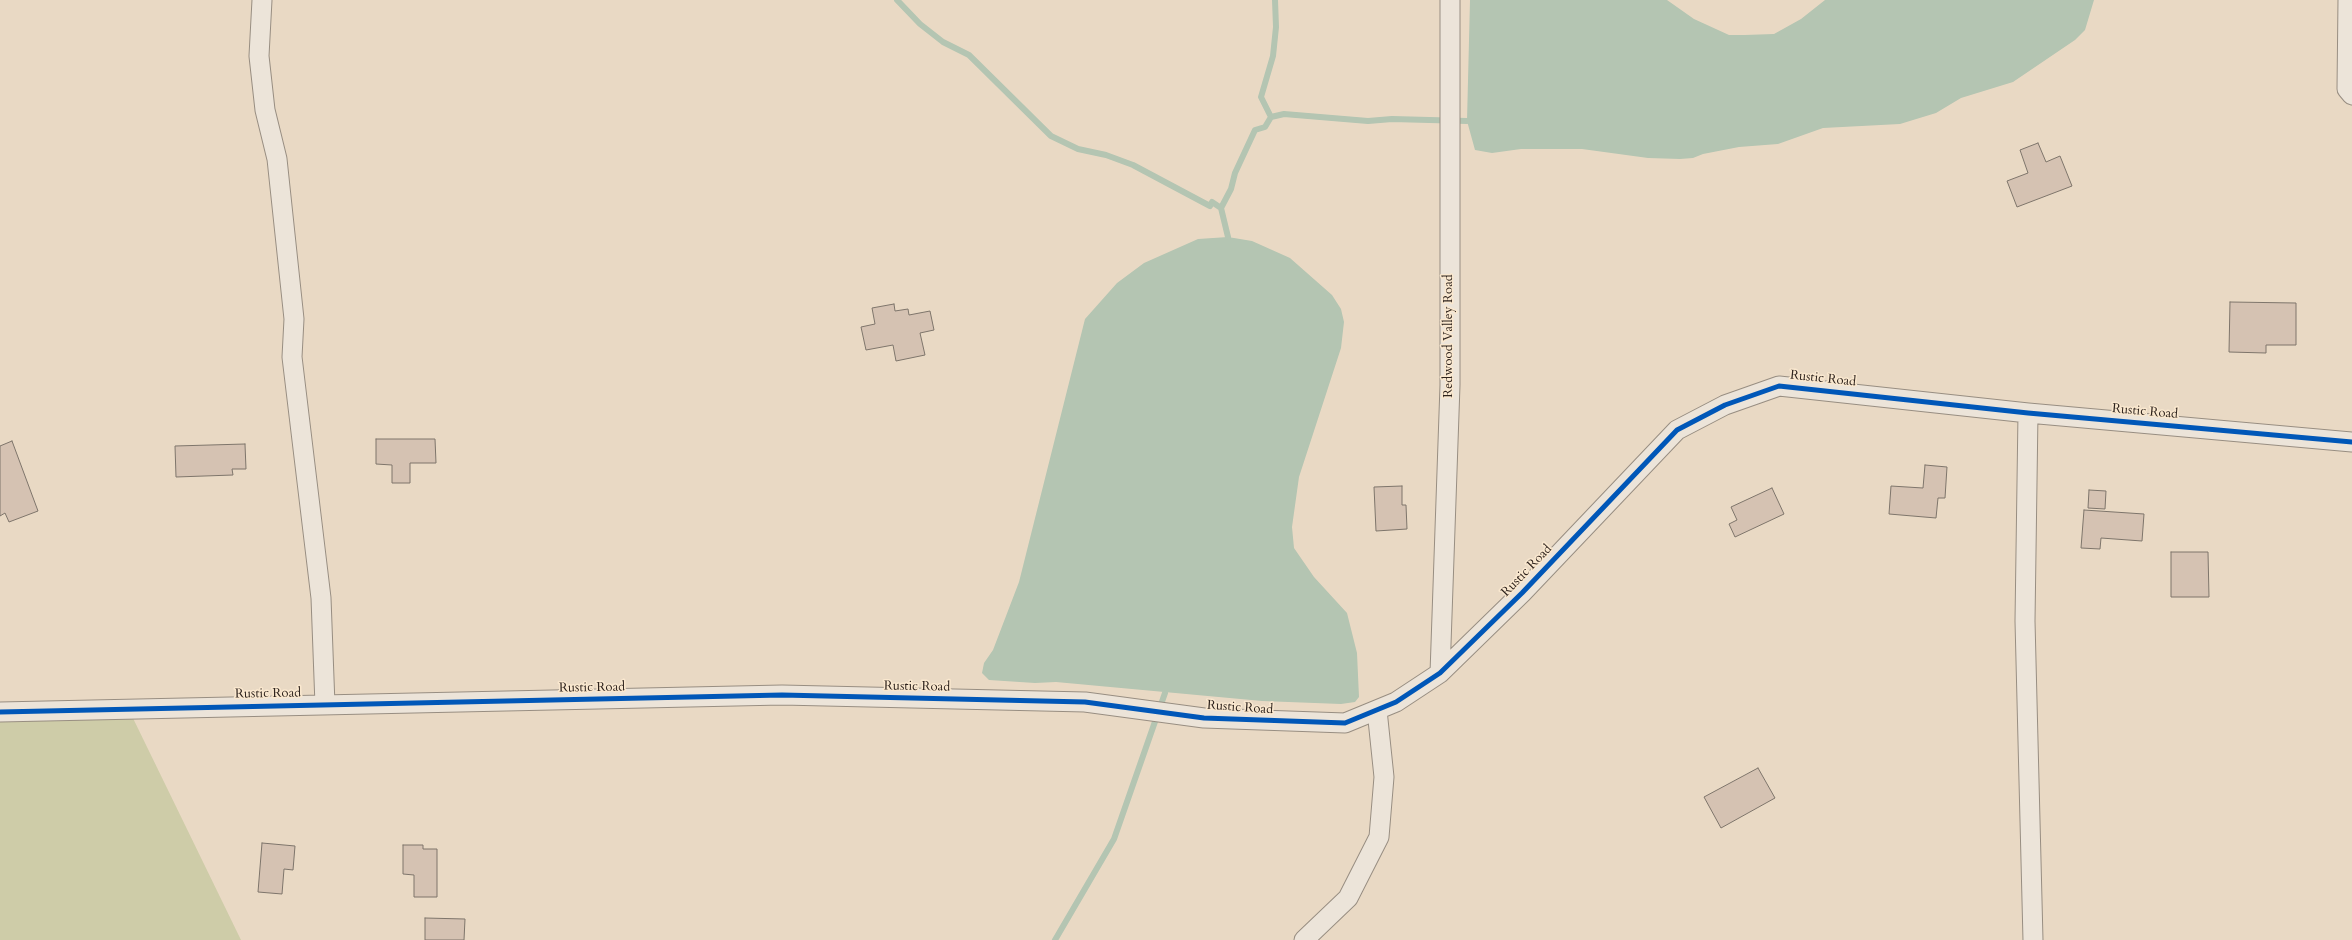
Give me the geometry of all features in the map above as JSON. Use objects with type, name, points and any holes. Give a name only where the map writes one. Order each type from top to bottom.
[{"type":"street","points":[[262,0],[260,56],[265,110],[277,159],[294,319],[292,357],[321,598],[325,704]]},
{"type":"street","name":"Redwood Valley Road","points":[[1440,673],[1450,385],[1450,0]]},
{"type":"street","points":[[2348,0],[2347,88],[2352,95]]},
{"type":"street","name":"Rustic Road","points":[[0,712],[790,695],[1085,702],[1204,718],[1345,723],[1396,702],[1440,673],[1522,593],[1677,430],[1725,405],[1779,386],[2028,413],[2352,442]]},
{"type":"street","points":[[2028,413],[2025,621],[2032,940]]},
{"type":"street","points":[[1304,940],[1348,898],[1379,837],[1384,778],[1377,710]]},
{"type":"shaded area","points":[[1470,0],[1667,0],[1694,19],[1729,35],[1744,35],[1774,34],[1801,19],[1825,0],[2094,0],[2085,30],[2075,40],[2013,82],[1961,98],[1936,113],[1900,124],[1823,128],[1778,144],[1739,147],[1703,154],[1693,158],[1680,159],[1648,158],[1582,149],[1521,149],[1492,153],[1475,150],[1467,121]]},
{"type":"shaded area","points":[[1228,237],[1252,241],[1290,258],[1332,295],[1341,309],[1344,322],[1341,348],[1299,477],[1292,527],[1294,548],[1314,577],[1347,613],[1357,653],[1359,697],[1355,702],[1341,704],[1262,701],[1056,682],[1035,683],[989,680],[982,673],[984,663],[993,650],[1019,582],[1085,319],[1117,283],[1144,263],[1198,239]]},
{"type":"shaded area","points":[[129,710],[241,940],[0,940],[0,712]]},
{"type":"building","points":[[2038,143],[2046,162],[2060,156],[2072,186],[2017,207],[2007,181],[2028,173],[2020,150]]},
{"type":"building","points":[[2230,302],[2296,303],[2296,345],[2266,345],[2266,353],[2229,352]]},
{"type":"building","points":[[894,304],[895,311],[908,309],[909,315],[930,311],[934,330],[920,333],[925,355],[896,361],[893,345],[866,350],[861,327],[875,324],[872,308]]},
{"type":"building","points":[[376,439],[435,439],[436,463],[410,463],[410,483],[392,483],[392,465],[376,464]]},
{"type":"building","points":[[12,441],[38,511],[9,522],[5,513],[0,516],[0,446]]},
{"type":"building","points":[[245,444],[246,469],[232,469],[233,475],[176,477],[175,446]]},
{"type":"building","points":[[1925,465],[1947,467],[1945,498],[1938,498],[1936,518],[1889,514],[1891,486],[1923,488]]},
{"type":"building","points":[[1402,486],[1402,505],[1406,505],[1407,529],[1376,531],[1374,487]]},
{"type":"building","points":[[1772,488],[1784,514],[1735,537],[1729,524],[1737,520],[1731,507]]},
{"type":"building","points":[[2089,490],[2106,491],[2105,509],[2088,508]]},
{"type":"building","points":[[2084,510],[2144,514],[2142,541],[2101,538],[2100,549],[2081,548]]},
{"type":"building","points":[[2171,552],[2208,552],[2209,597],[2171,597]]},
{"type":"building","points":[[1758,768],[1775,798],[1721,828],[1704,797]]},
{"type":"building","points":[[262,843],[295,846],[293,870],[284,869],[282,894],[258,892]]},
{"type":"building","points":[[403,845],[423,845],[423,849],[437,849],[437,897],[414,897],[414,875],[403,874]]},
{"type":"building","points":[[425,918],[465,919],[464,940],[425,940]]},
{"type":"waterway","points":[[897,0],[920,24],[943,42],[969,55],[1051,136],[1078,149],[1106,155],[1133,165],[1210,206],[1212,202],[1221,208]]},
{"type":"waterway","points":[[1271,117],[1261,97],[1273,56],[1276,27],[1275,0]]},
{"type":"waterway","points":[[1228,237],[1221,208],[1231,189],[1235,173],[1255,130],[1265,127],[1271,117],[1284,114],[1368,121],[1392,119],[1467,121]]},
{"type":"waterway","points":[[1055,940],[1114,839],[1165,693]]},
{"type":"cycle path","points":[[0,712],[782,695],[1085,702],[1204,718],[1345,723],[1396,702],[1440,673],[1522,593],[1677,430],[1725,405],[1779,386],[2028,413],[2352,442]]}]
